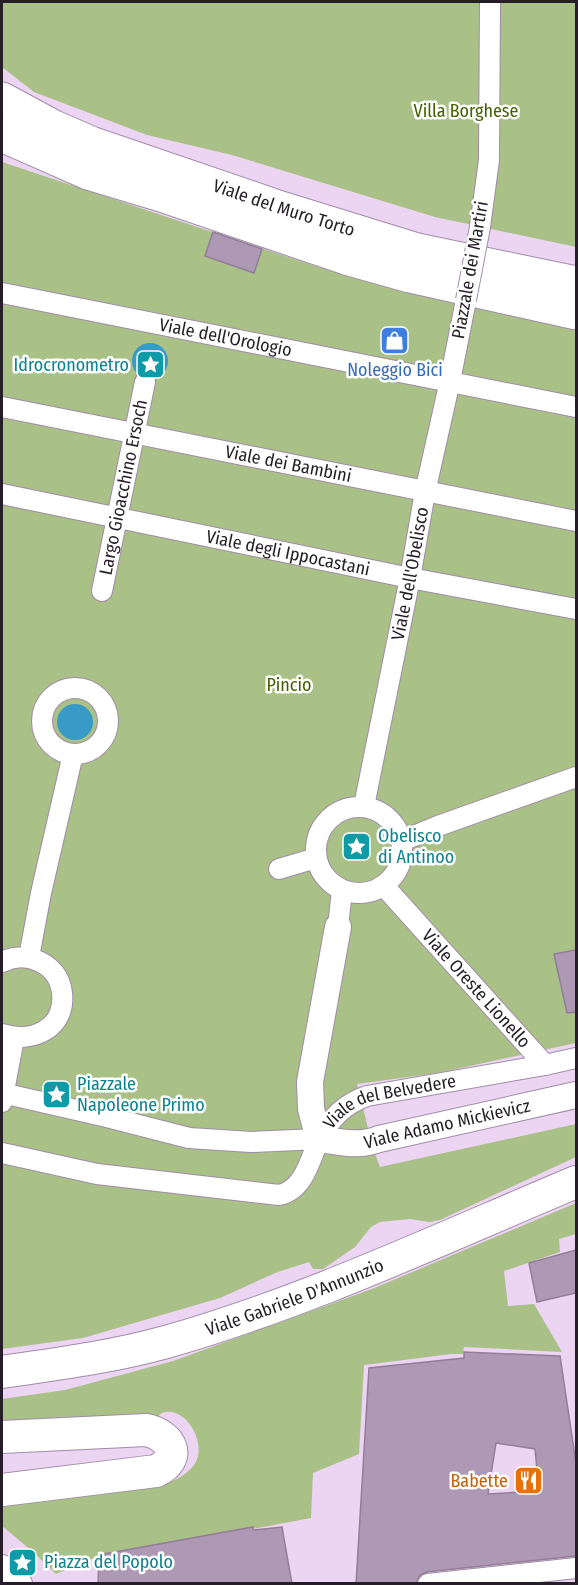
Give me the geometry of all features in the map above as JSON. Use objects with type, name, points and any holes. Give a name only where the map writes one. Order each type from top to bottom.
[{"type":"main road","name":"Viale del Muro Torto","points":[[2,99],[42,122],[91,143],[281,208],[417,250],[576,283]]},
{"type":"main road","name":"Viale del Muro Torto","points":[[2,135],[88,173],[161,195],[346,258],[410,276],[576,313]]},
{"type":"street","name":"Piazzale dei Martiri","points":[[450,381],[480,227],[489,160],[490,2]]},
{"type":"street","name":"Viale dell'Orologio","points":[[2,293],[576,407]]},
{"type":"street","name":"Viale dell'Obelisco","points":[[364,806],[425,492],[450,381]]},
{"type":"street","name":"Largo Gioacchino Ersoch","points":[[102,591],[145,382]]},
{"type":"street","name":"Viale dei Bambini","points":[[2,407],[576,521]]},
{"type":"street","name":"Viale degli Ippocastani","points":[[2,494],[410,578],[576,609]]},
{"type":"street","points":[[29,957],[41,893],[73,754]]},
{"type":"street","points":[[402,841],[576,777]]},
{"type":"street","points":[[364,806],[382,812],[395,824],[402,841],[402,858],[396,874],[384,886],[370,892],[356,893],[342,890],[330,882],[321,871],[316,858],[316,842],[322,826],[333,814],[348,807],[364,806]]},
{"type":"street","points":[[279,869],[316,858]]},
{"type":"street","name":"Viale Oreste Lionello","points":[[384,886],[545,1065]]},
{"type":"street","points":[[2,1153],[97,1174],[279,1195],[295,1189],[301,1182],[319,1139],[311,1109],[310,1082],[338,927],[342,890]]},
{"type":"street","points":[[2,962],[16,957],[29,957],[41,961],[55,974],[62,992],[62,1005],[50,1027],[39,1035],[27,1038],[8,1036],[2,1097]]},
{"type":"street","name":"Viale del Belvedere","points":[[2,1097],[107,1117],[189,1138],[251,1142],[319,1139],[338,1112],[355,1100],[367,1096],[576,1058]]},
{"type":"street","name":"Viale Adamo Mickievicz","points":[[319,1139],[370,1142],[576,1095]]},
{"type":"street","name":"Viale Gabriele D'Annunzio","points":[[2,1372],[127,1352],[216,1326],[319,1289],[576,1182]]},
{"type":"street","points":[[2,1437],[146,1430],[153,1431],[165,1439],[171,1447],[172,1454],[166,1465],[156,1471],[2,1490]]},
{"type":"street","points":[[2,1568],[19,1584]]},
{"type":"street","points":[[428,1584],[576,1568]]},
{"type":"green space","name":"Villa Borghese","points":[[2,2],[576,2],[576,247],[435,217],[232,155],[147,135],[34,92],[2,67]]},
{"type":"green space","name":"Pincio","points":[[2,162],[318,267],[576,327],[576,1043],[438,1073],[357,1084],[380,1167],[576,1124],[576,1157],[440,1220],[430,1222],[410,1219],[380,1222],[371,1227],[355,1247],[323,1269],[313,1269],[309,1262],[275,1273],[220,1298],[83,1338],[2,1349]]},
{"type":"green space","points":[[576,1203],[576,1234],[559,1239],[560,1252],[504,1271],[508,1306],[534,1304],[562,1352],[464,1347],[463,1354],[364,1365],[359,1454],[313,1473],[311,1518],[92,1559],[56,1574],[2,1526],[2,1500],[159,1487],[191,1469],[198,1456],[199,1447],[197,1437],[186,1420],[179,1414],[171,1412],[162,1413],[153,1423],[2,1420],[2,1399],[65,1390],[173,1361],[372,1289]]},
{"type":"water","points":[[150,343],[163,348],[168,361],[163,374],[150,379],[137,374],[132,361],[137,348]]},
{"type":"water","points":[[75,704],[88,709],[93,722],[88,735],[75,740],[62,735],[57,722],[62,709]]},
{"type":"building","points":[[213,232],[262,249],[254,273],[205,256]]},
{"type":"building","points":[[576,950],[576,1012],[567,1013],[554,954]]},
{"type":"building","points":[[576,1250],[576,1293],[537,1302],[529,1263]]},
{"type":"building","points":[[464,1352],[560,1356],[576,1463],[576,1556],[427,1572],[420,1575],[416,1584],[356,1584],[369,1368],[464,1358]],"holes":[[[496,1443],[535,1449],[539,1491],[488,1494]]]},
{"type":"building","points":[[253,1527],[253,1530],[282,1527],[292,1584],[98,1584],[99,1555]]},
{"type":"place","name":"Noleggio Bici","points":[[395,341]]},
{"type":"place","name":"Idrocronometro","points":[[150,365]]},
{"type":"place","name":"Obelisco di Antinoo","points":[[357,846]]},
{"type":"place","name":"Piazzale Napoleone Primo","points":[[56,1094]]},
{"type":"place","name":"Babette","points":[[529,1481]]},
{"type":"place","name":"Piazza del Popolo","points":[[23,1562]]}]
